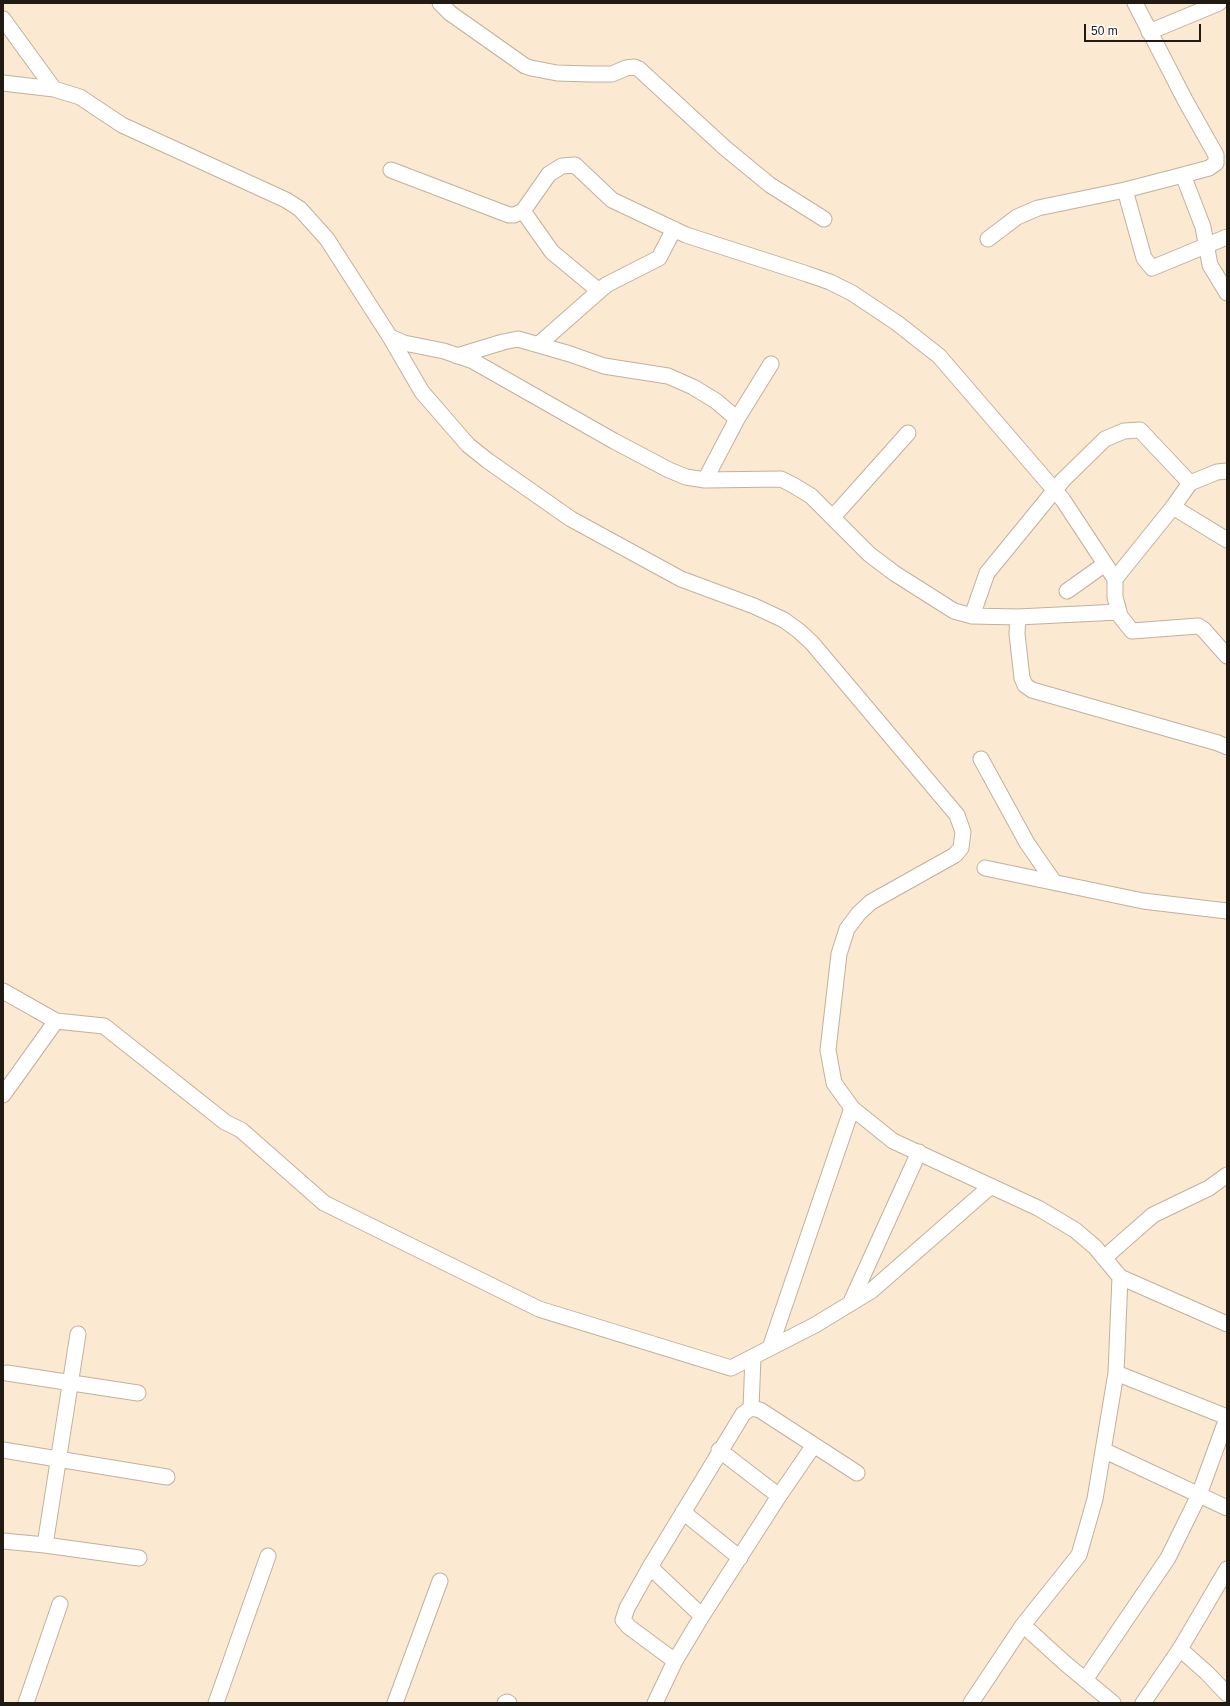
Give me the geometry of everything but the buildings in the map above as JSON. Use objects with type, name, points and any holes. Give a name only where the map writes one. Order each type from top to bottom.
[{"type":"street","points":[[440,3],[450,13],[525,66],[531,68],[557,73],[590,74],[612,74],[626,68],[634,67],[639,69],[725,148],[764,180],[824,218]]},
{"type":"street","points":[[988,239],[1017,217],[1038,208],[1125,190],[1209,168],[1216,163],[1216,155],[1149,32],[1135,3]]},
{"type":"street","points":[[1149,32],[1220,3]]},
{"type":"street","points":[[3,19],[54,89]]},
{"type":"street","points":[[3,83],[54,89],[80,97],[122,125],[286,200],[300,209],[327,239],[390,337],[422,392],[468,445],[488,461],[571,519],[674,575],[754,606],[784,620],[812,643],[957,814],[964,832],[961,848],[955,855],[871,902],[859,913],[847,929],[839,954],[828,1050],[834,1083],[852,1108],[893,1140],[1038,1208],[1076,1230],[1095,1247],[1120,1277],[1227,1324]]},
{"type":"street","points":[[391,170],[509,215],[514,215],[523,211],[549,174],[562,166],[575,165],[612,200],[686,235],[830,282],[852,293],[897,323],[939,356],[1055,490],[1115,579],[1115,597],[1120,616],[1132,631],[1198,626],[1203,629],[1227,656]]},
{"type":"street","points":[[1183,175],[1204,227],[1210,265],[1227,293]]},
{"type":"street","points":[[1125,190],[1144,258],[1152,268],[1227,237]]},
{"type":"street","points":[[523,211],[552,252],[599,291]]},
{"type":"street","points":[[539,344],[606,284],[659,258],[674,229]]},
{"type":"street","points":[[390,337],[404,343],[473,361],[614,441],[669,470],[686,477],[705,480],[781,480],[803,490],[833,517],[869,554],[894,573],[954,611],[972,616],[1018,617],[1119,612]]},
{"type":"street","points":[[457,356],[518,339],[539,344],[604,366],[668,376],[699,390],[716,401],[737,418]]},
{"type":"street","points":[[705,480],[737,418],[771,364]]},
{"type":"street","points":[[972,616],[987,573],[1063,480],[1105,439],[1124,431],[1140,430],[1190,483]]},
{"type":"street","points":[[833,517],[908,433]]},
{"type":"street","points":[[1115,579],[1173,507],[1190,483],[1217,472],[1227,471]]},
{"type":"street","points":[[1173,507],[1227,540]]},
{"type":"street","points":[[1067,590],[1105,564]]},
{"type":"street","points":[[1018,617],[1017,634],[1022,678],[1025,685],[1032,690],[1224,741]]},
{"type":"street","points":[[981,760],[1027,843],[1054,882]]},
{"type":"street","points":[[985,868],[1143,901],[1227,911]]},
{"type":"street","points":[[3,991],[56,1021],[104,1026],[225,1122],[241,1130],[324,1203],[539,1309],[731,1368],[815,1325],[871,1291],[991,1186]]},
{"type":"street","points":[[3,1095],[56,1021]]},
{"type":"street","points":[[770,1348],[852,1108]]},
{"type":"street","points":[[850,1304],[919,1152]]},
{"type":"street","points":[[1104,1258],[1153,1215],[1209,1188],[1227,1175]]},
{"type":"street","points":[[970,1703],[1023,1625],[1079,1555],[1095,1499],[1116,1373],[1120,1277]]},
{"type":"street","points":[[45,1545],[78,1334]]},
{"type":"street","points":[[751,1408],[753,1357]]},
{"type":"street","points":[[7,1373],[138,1393]]},
{"type":"street","points":[[1085,1680],[1168,1558],[1199,1495],[1227,1418],[1116,1373]]},
{"type":"street","points":[[675,1661],[629,1627],[623,1620],[627,1608],[650,1567],[719,1450],[743,1414],[751,1408],[760,1410],[856,1473]]},
{"type":"street","points":[[655,1703],[675,1661],[702,1616],[779,1496],[814,1445]]},
{"type":"street","points":[[3,1450],[167,1476]]},
{"type":"street","points":[[719,1450],[779,1496]]},
{"type":"street","points":[[1103,1450],[1227,1508]]},
{"type":"street","points":[[683,1512],[740,1558]]},
{"type":"street","points":[[3,1542],[45,1545],[139,1558]]},
{"type":"street","points":[[216,1703],[268,1556]]},
{"type":"street","points":[[650,1567],[702,1616]]},
{"type":"street","points":[[1143,1703],[1180,1649],[1227,1569]]},
{"type":"street","points":[[395,1703],[440,1581]]},
{"type":"street","points":[[26,1703],[60,1604]]},
{"type":"street","points":[[1023,1625],[1113,1703]]},
{"type":"street","points":[[1180,1649],[1207,1673],[1227,1694]]},
{"type":"street","points":[[505,1703],[509,1703]]}]
